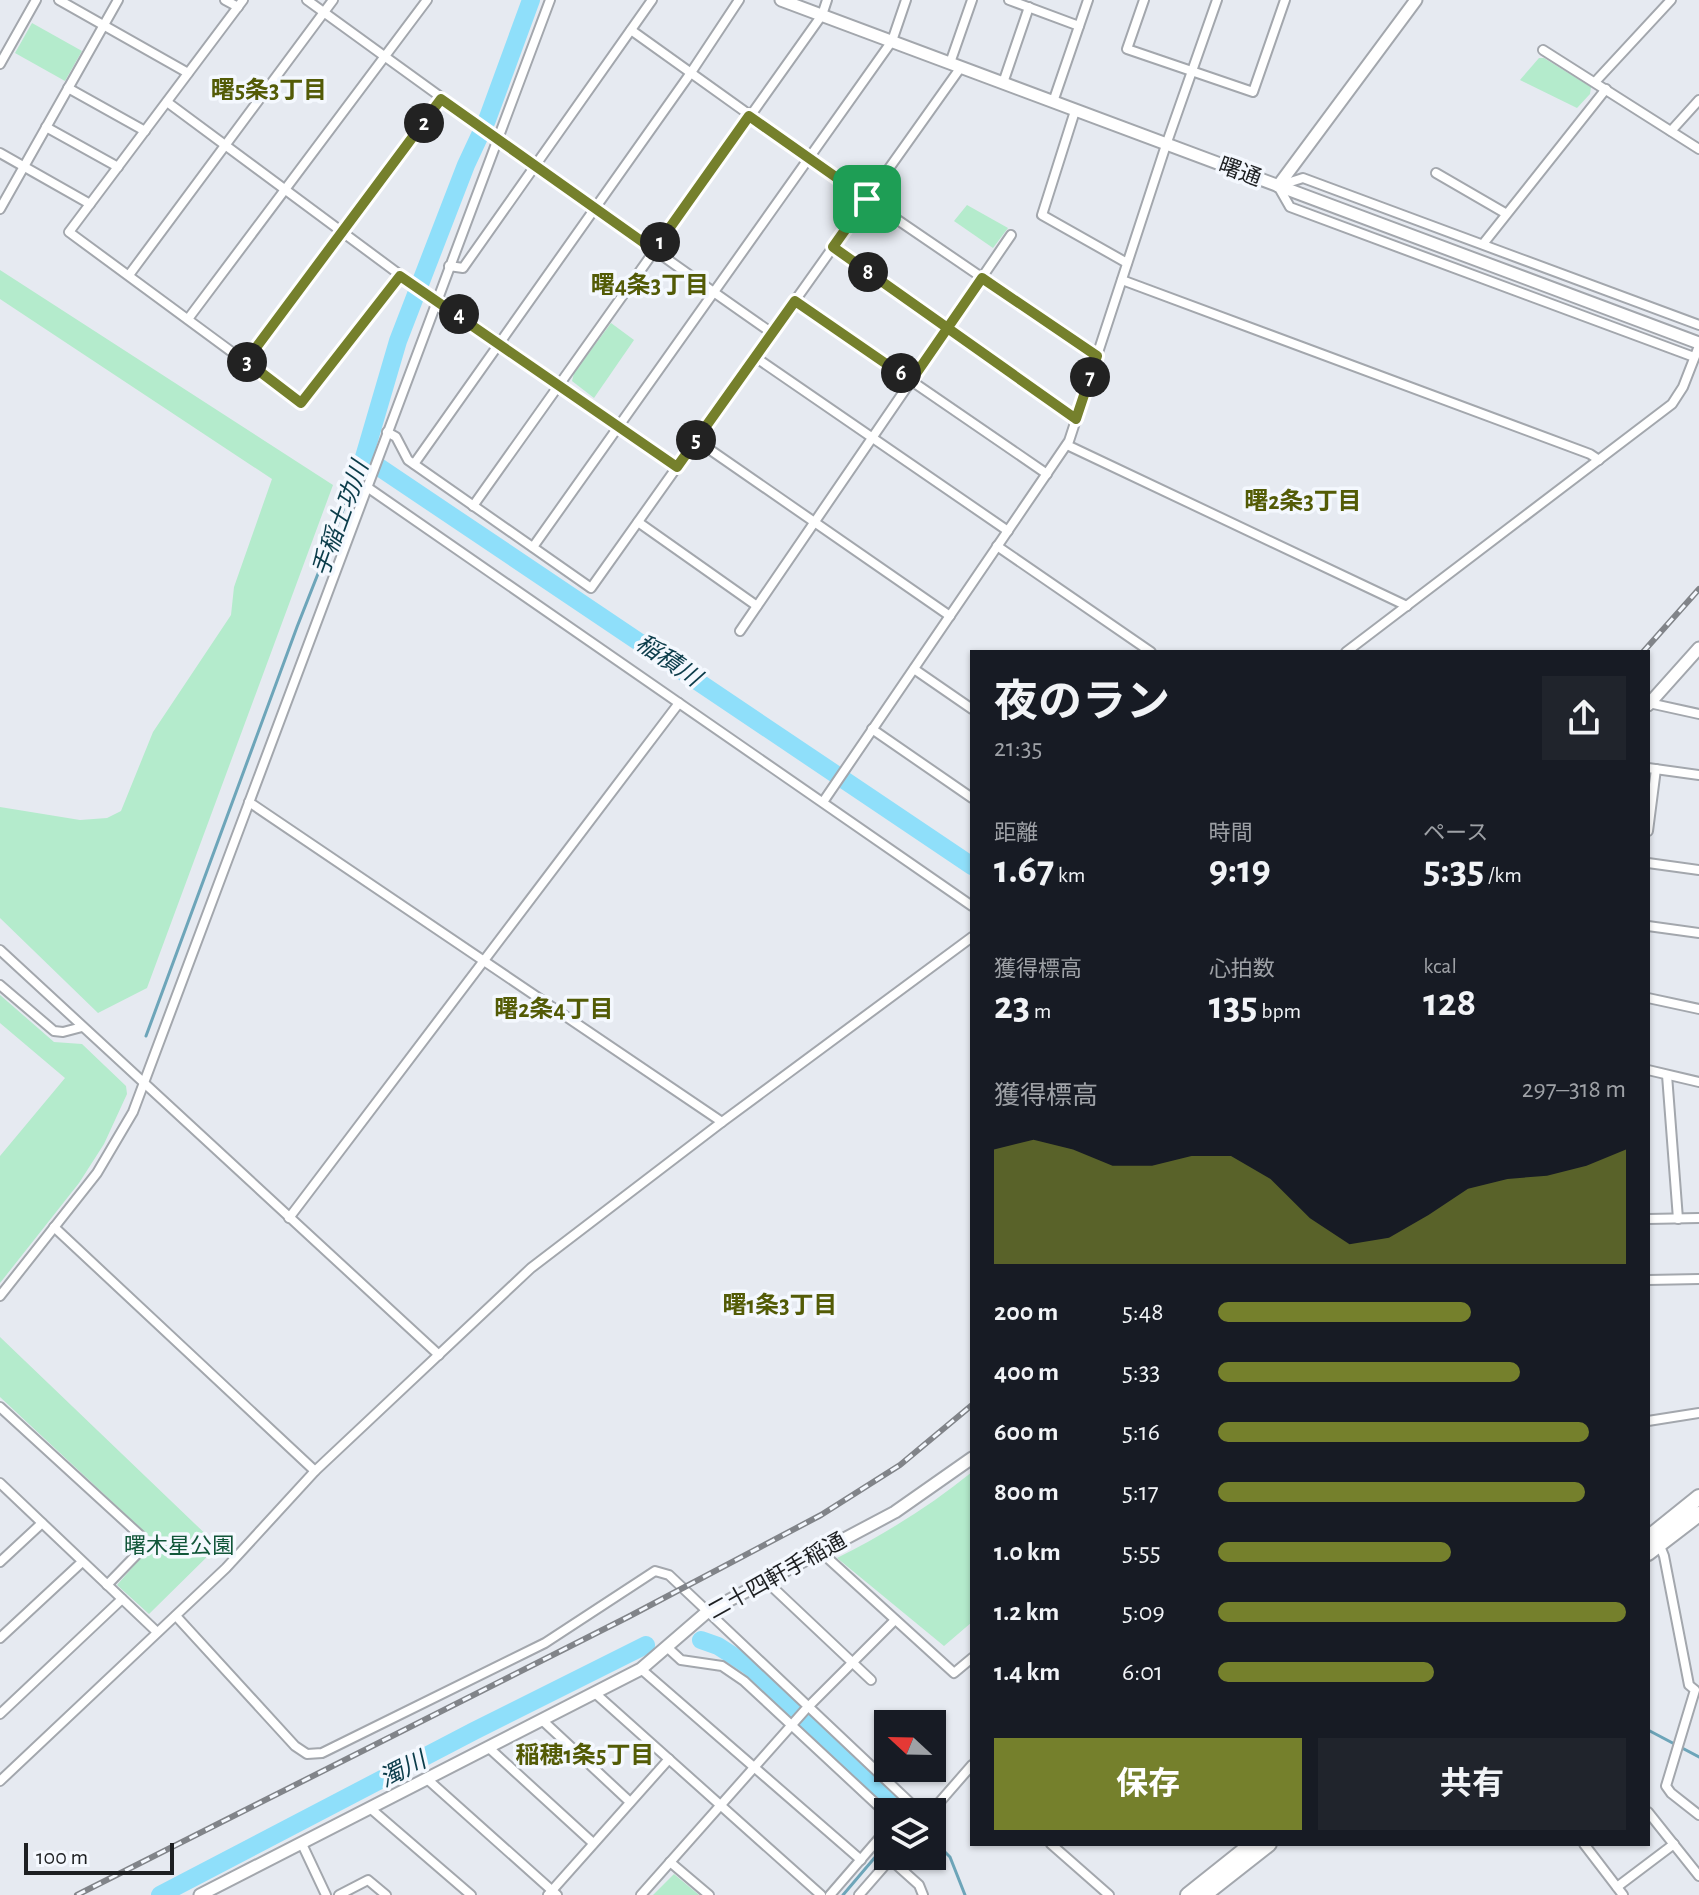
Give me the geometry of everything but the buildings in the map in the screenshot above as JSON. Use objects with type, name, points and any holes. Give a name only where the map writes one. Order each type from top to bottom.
[{"type":"highway","points":[[1654,1538],[1699,1497]]},
{"type":"highway","points":[[1654,1538],[1699,1514]]},
{"type":"highway","points":[[1188,1895],[1249,1846]]},
{"type":"highway","points":[[1204,1895],[1266,1846]]},
{"type":"street","points":[[0,64],[36,0]]},
{"type":"street","points":[[59,0],[188,73]]},
{"type":"street","points":[[0,209],[118,0]]},
{"type":"street","points":[[225,0],[240,4],[69,232],[301,403],[400,276]]},
{"type":"street","points":[[307,0],[470,121],[536,164],[772,333]]},
{"type":"street","points":[[129,275],[333,0]]},
{"type":"street","points":[[188,319],[427,0]]},
{"type":"street","points":[[0,1296],[105,1161],[133,1112],[387,433],[434,298],[449,266],[494,137],[550,0]]},
{"type":"street","points":[[449,266],[463,268],[652,0]]},
{"type":"street","points":[[414,464],[739,0]]},
{"type":"street","name":"曙通","points":[[781,0],[1699,344]]},
{"type":"street","points":[[473,506],[822,15],[827,0]]},
{"type":"street","points":[[533,547],[892,41],[906,0]]},
{"type":"street","points":[[387,433],[396,437],[408,460],[591,588],[867,199],[955,65],[972,0]]},
{"type":"street","points":[[1009,0],[1079,26]]},
{"type":"street","points":[[1053,102],[1088,0]]},
{"type":"street","points":[[1144,0],[1127,49],[1253,92],[1285,0]]},
{"type":"street","points":[[823,802],[1067,445],[1217,0]]},
{"type":"street","points":[[1278,186],[1416,0]]},
{"type":"street","points":[[1595,82],[1671,0]]},
{"type":"street","points":[[1003,83],[1029,7]]},
{"type":"street","points":[[631,30],[867,199],[1097,356]]},
{"type":"street","points":[[1543,50],[1699,149]]},
{"type":"street","points":[[68,88],[145,131]]},
{"type":"street","points":[[1483,244],[1606,89]]},
{"type":"street","points":[[246,361],[441,99]]},
{"type":"street","points":[[1671,131],[1699,100]]},
{"type":"street","points":[[167,102],[400,276],[677,467]]},
{"type":"street","points":[[1075,111],[1042,215],[1127,263]]},
{"type":"street","points":[[46,127],[118,167]]},
{"type":"street","points":[[0,153],[90,204]]},
{"type":"street","points":[[1436,173],[1505,213]]},
{"type":"street","points":[[1278,186],[1303,178],[1699,325]]},
{"type":"street","points":[[1278,186],[1290,207],[1694,357]]},
{"type":"street","points":[[740,631],[1011,235]]},
{"type":"street","points":[[833,247],[1076,419]]},
{"type":"street","points":[[1122,280],[1576,448],[1599,460]]},
{"type":"street","points":[[795,301],[1047,474]]},
{"type":"street","points":[[1349,650],[1672,404],[1683,387],[1699,344]]},
{"type":"street","points":[[755,357],[1008,531]]},
{"type":"street","points":[[696,440],[950,616]]},
{"type":"street","points":[[1067,445],[1407,606]]},
{"type":"street","points":[[367,487],[970,905]]},
{"type":"street","points":[[638,522],[757,606]]},
{"type":"street","points":[[997,546],[1148,650]]},
{"type":"street","points":[[1650,703],[1699,648]]},
{"type":"street","points":[[914,669],[970,708]]},
{"type":"street","points":[[289,1218],[679,703]]},
{"type":"street","points":[[1650,704],[1699,714]]},
{"type":"street","points":[[872,729],[970,797]]},
{"type":"street","points":[[1650,800],[1652,768],[1699,775]]},
{"type":"street","points":[[249,802],[722,1122]]},
{"type":"street","points":[[1650,863],[1699,870]]},
{"type":"street","points":[[1650,926],[1699,933]]},
{"type":"street","points":[[0,1781],[226,1568],[315,1471],[531,1268],[970,938]]},
{"type":"street","points":[[0,950],[439,1355]]},
{"type":"street","points":[[0,985],[54,1031],[82,1027]]},
{"type":"street","points":[[1650,998],[1699,1009]]},
{"type":"street","points":[[1650,1071],[1699,1082]]},
{"type":"street","points":[[1667,1075],[1678,1219]]},
{"type":"street","points":[[1650,1219],[1699,1218]]},
{"type":"street","points":[[54,1227],[315,1471]]},
{"type":"street","points":[[1650,1280],[1699,1279]]},
{"type":"street","points":[[0,1407],[142,1537],[143,1548],[107,1585]]},
{"type":"street","points":[[1650,1421],[1699,1413]]},
{"type":"street","name":"二十四軒手稲通","points":[[200,1895],[641,1669],[707,1612],[895,1512],[970,1459]]},
{"type":"street","points":[[0,1484],[157,1632]]},
{"type":"street","points":[[0,1562],[42,1523]]},
{"type":"street","points":[[1654,1538],[1689,1685],[1697,1691],[1666,1786],[1699,1815]]},
{"type":"street","points":[[821,1552],[954,1673],[970,1660]]},
{"type":"street","points":[[0,1638],[82,1562]]},
{"type":"street","points":[[176,1616],[295,1746],[307,1754],[322,1753],[545,1643],[655,1571],[669,1575],[905,1798]]},
{"type":"street","points":[[766,1581],[871,1680]]},
{"type":"street","points":[[0,1714],[122,1599]]},
{"type":"street","points":[[641,1895],[807,1708],[895,1620]]},
{"type":"street","points":[[668,1648],[681,1660],[722,1666],[744,1681],[794,1723],[874,1801]]},
{"type":"street","points":[[641,1669],[861,1860]]},
{"type":"street","points":[[596,1694],[821,1895]]},
{"type":"street","points":[[542,1720],[630,1802]]},
{"type":"street","points":[[488,1747],[593,1843]]},
{"type":"street","points":[[426,1778],[553,1894],[593,1843],[669,1759]]},
{"type":"street","points":[[944,1798],[970,1770]]},
{"type":"street","points":[[370,1808],[471,1895]]},
{"type":"street","points":[[1650,1814],[1699,1876]]},
{"type":"street","points":[[302,1844],[326,1895]]},
{"type":"street","points":[[1586,1846],[1620,1891],[1674,1844]]},
{"type":"street","points":[[830,1895],[874,1845]]},
{"type":"street","points":[[1053,1846],[1109,1895]]},
{"type":"street","points":[[670,1862],[709,1895]]},
{"type":"street","points":[[859,1895],[881,1870]]},
{"type":"street","points":[[903,1870],[919,1885],[923,1895]]},
{"type":"street","points":[[339,1895],[368,1880],[386,1895]]},
{"type":"green space","points":[[32,23],[82,51],[65,81],[15,53]]},
{"type":"green space","points":[[1539,58],[1544,58],[1591,87],[1590,94],[1577,108],[1520,80]]},
{"type":"green space","points":[[967,205],[1008,228],[993,248],[954,221]]},
{"type":"green space","points":[[0,270],[333,485],[147,988],[98,1013],[0,918],[0,807],[80,820],[107,818],[121,811],[153,732],[231,615],[234,587],[272,479],[0,299]]},
{"type":"green space","points":[[611,323],[634,340],[594,398],[572,381],[574,373]]},
{"type":"green space","points":[[0,995],[54,1042],[82,1044],[126,1086],[127,1094],[104,1144],[79,1183],[0,1283],[0,1156],[65,1078],[0,1023]]},
{"type":"green space","name":"曙木星公園","points":[[0,1337],[218,1546],[149,1614],[117,1585],[151,1546],[150,1537],[0,1397]]},
{"type":"green space","points":[[970,1474],[970,1624],[944,1646],[837,1558],[907,1519]]},
{"type":"green space","points":[[674,1874],[699,1895],[653,1895]]},
{"type":"waterway","name":"稲積川","points":[[531,0],[487,120],[466,165],[398,341],[364,457],[970,865]]},
{"type":"waterway","name":"手稲土功川","points":[[146,1036],[297,627],[364,457]]},
{"type":"waterway","name":"濁川","points":[[701,1640],[718,1646],[749,1666],[888,1798]]},
{"type":"waterway","name":"濁川","points":[[160,1895],[646,1645]]},
{"type":"waterway","name":"稲積川","points":[[1650,1731],[1699,1757]]},
{"type":"waterway","name":"濁川","points":[[946,1853],[965,1895]]},
{"type":"waterway","points":[[843,1895],[874,1858]]},
{"type":"railway","points":[[1645,650],[1699,589]]},
{"type":"railway","points":[[77,1895],[628,1617],[821,1515],[900,1465],[970,1407]]},
{"type":"district","name":"曙5条3丁目","points":[[269,91]]},
{"type":"district","name":"曙4条3丁目","points":[[650,286]]},
{"type":"district","name":"曙2条3丁目","points":[[1303,502]]},
{"type":"district","name":"曙2条4丁目","points":[[554,1010]]},
{"type":"district","name":"曙1条3丁目","points":[[780,1306]]},
{"type":"district","name":"稲穂1条5丁目","points":[[585,1756]]},
{"type":"route","points":[[867,199],[749,116],[654,250],[441,99],[246,361],[301,403],[400,276],[677,467],[795,301],[911,381],[948,328],[982,278],[1097,356],[1076,419],[948,328],[833,247],[867,199]]}]
